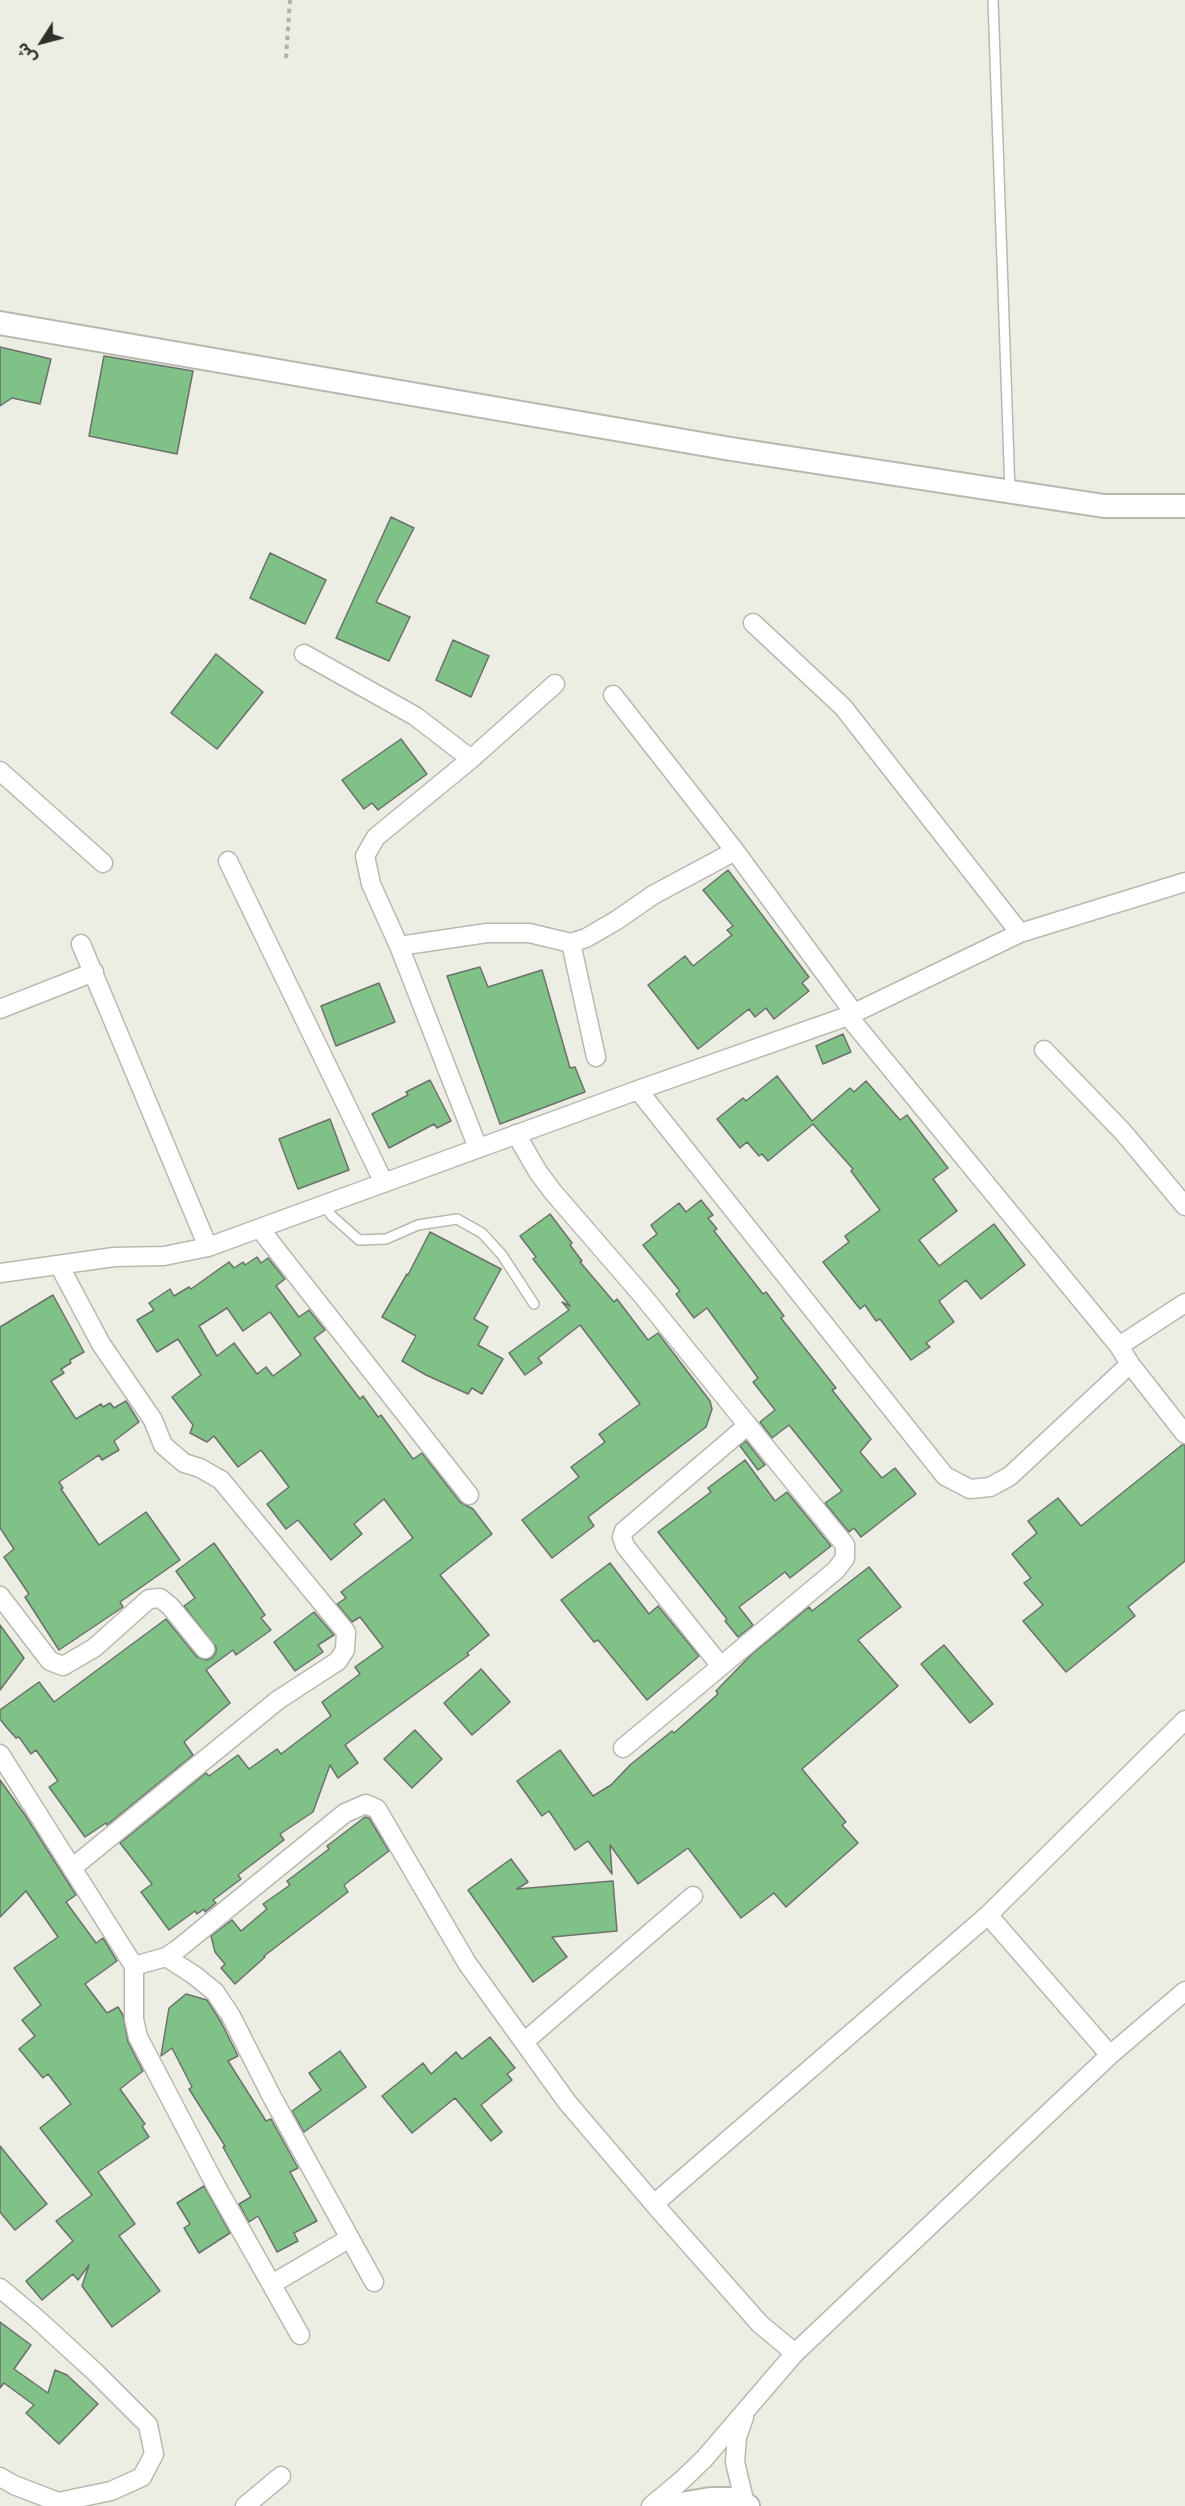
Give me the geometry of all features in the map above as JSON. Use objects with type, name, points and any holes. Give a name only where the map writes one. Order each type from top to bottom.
[{"type":"street","points":[[0,323],[731,449],[1104,506],[1185,506]]},
{"type":"street","points":[[753,623],[843,707],[1020,933]]},
{"type":"street","points":[[304,654],[415,716],[471,759]]},
{"type":"street","points":[[477,1148],[399,946],[370,884],[365,856],[376,837],[471,759],[555,684]]},
{"type":"street","points":[[613,695],[735,851],[851,1015],[1119,1346],[1130,1365],[1183,1426]]},
{"type":"street","points":[[0,771],[103,863]]},
{"type":"street","points":[[399,946],[487,933],[529,933],[571,943],[586,938],[653,895],[735,851]]},
{"type":"street","points":[[228,861],[384,1183]]},
{"type":"street","points":[[0,1273],[114,1257],[164,1256],[207,1247],[851,1015],[1020,933],[1185,882]]},
{"type":"street","points":[[571,943],[596,1057]]},
{"type":"street","points":[[81,944],[207,1247]]},
{"type":"street","points":[[0,1009],[94,972]]},
{"type":"street","points":[[1044,1050],[1123,1132],[1185,1206]]},
{"type":"street","points":[[638,1090],[945,1476],[970,1489],[990,1487],[1010,1476],[1130,1365]]},
{"type":"street","points":[[516,1134],[538,1172],[553,1192],[642,1295],[845,1545],[845,1558],[836,1570],[623,1748]]},
{"type":"street","points":[[260,1229],[469,1495]]},
{"type":"street","points":[[59,1265],[101,1344],[153,1420],[163,1445],[184,1463],[200,1468],[221,1480],[346,1632],[345,1650],[338,1661],[278,1700],[72,1868]]},
{"type":"street","points":[[1119,1346],[1185,1303]]},
{"type":"street","points":[[720,1665],[625,1546],[622,1537],[624,1531],[748,1425]]},
{"type":"street","points":[[0,1596],[50,1661],[63,1666],[94,1648],[149,1599],[160,1598],[170,1605],[206,1649]]},
{"type":"street","points":[[654,2204],[988,1915],[1185,1720]]},
{"type":"street","points":[[0,1754],[134,1966],[134,2019],[138,2037],[216,2186],[300,2335]]},
{"type":"street","points":[[134,1966],[166,1957],[345,1813],[366,1804],[377,1809],[467,1963],[567,2102],[760,2324],[795,2353]]},
{"type":"street","points":[[525,2042],[693,1896]]},
{"type":"street","points":[[988,1915],[1110,2055]]},
{"type":"street","points":[[166,1957],[215,1992],[231,2016],[272,2097],[374,2282]]},
{"type":"street","points":[[651,2506],[704,2459],[747,2406],[795,2353],[1110,2055],[1185,1991]]},
{"type":"street","points":[[272,2284],[350,2238]]},
{"type":"street","points":[[0,2288],[96,2372],[148,2425],[154,2454],[142,2477],[111,2492],[58,2502],[14,2485],[0,2477]]},
{"type":"street","points":[[746,2505],[735,2462],[737,2437],[747,2406]]},
{"type":"street","points":[[245,2506],[281,2476]]},
{"type":"street","points":[[669,2506],[710,2499],[731,2499],[746,2505]]},
{"type":"lane","points":[[993,0],[1010,492]]},
{"type":"lane","points":[[324,1205],[332,1216],[359,1240],[386,1239],[418,1225],[457,1220],[482,1233],[489,1240],[502,1255],[534,1304]]},
{"type":"path","points":[[285,58],[290,0]]},
{"type":"building","points":[[0,347],[51,359],[40,404],[12,398],[0,406]]},
{"type":"building","points":[[104,356],[193,371],[177,454],[89,436]]},
{"type":"building","points":[[391,517],[414,528],[376,602],[410,617],[389,661],[336,638]]},
{"type":"building","points":[[270,553],[326,580],[305,624],[250,598]]},
{"type":"building","points":[[453,640],[489,656],[471,697],[436,680]]},
{"type":"building","points":[[216,654],[263,692],[217,749],[171,713]]},
{"type":"building","points":[[401,739],[427,774],[378,810],[372,803],[364,809],[342,780]]},
{"type":"building","points":[[728,870],[809,977],[802,983],[809,991],[774,1019],[766,1008],[755,1017],[749,1009],[698,1049],[648,985],[685,956],[693,966],[732,935],[727,930],[733,926],[703,890]]},
{"type":"building","points":[[480,967],[488,987],[542,970],[570,1068],[575,1067],[585,1092],[500,1124],[447,976]]},
{"type":"building","points":[[379,983],[395,1022],[336,1046],[321,1006]]},
{"type":"building","points":[[843,1034],[851,1052],[823,1064],[816,1046]]},
{"type":"building","points":[[777,1076],[812,1121],[850,1088],[854,1092],[866,1081],[900,1120],[907,1115],[948,1168],[933,1179],[957,1211],[919,1240],[939,1266],[994,1224],[1025,1265],[981,1299],[966,1280],[939,1301],[954,1322],[926,1343],[930,1347],[911,1360],[880,1319],[876,1321],[865,1305],[860,1309],[823,1262],[849,1242],[845,1236],[880,1210],[851,1171],[853,1169],[813,1124],[768,1161],[762,1154],[759,1156],[747,1142],[740,1148],[717,1119],[743,1098],[746,1101]]},
{"type":"building","points":[[430,1080],[451,1121],[437,1128],[434,1124],[389,1148],[372,1114],[408,1095],[406,1092]]},
{"type":"building","points":[[330,1119],[349,1170],[298,1189],[279,1139]]},
{"type":"building","points":[[701,1200],[713,1215],[708,1218],[717,1229],[714,1231],[763,1294],[766,1292],[784,1316],[781,1318],[836,1388],[832,1390],[871,1439],[860,1452],[882,1478],[895,1468],[916,1494],[861,1537],[854,1528],[849,1532],[825,1503],[842,1491],[789,1425],[772,1438],[760,1422],[775,1410],[753,1382],[758,1378],[707,1308],[694,1318],[676,1294],[680,1291],[643,1245],[657,1234],[651,1225],[679,1203],[686,1212]]},
{"type":"building","points":[[550,1214],[572,1243],[570,1245],[582,1261],[580,1262],[614,1302],[617,1299],[648,1340],[658,1333],[710,1401],[712,1409],[706,1427],[588,1517],[594,1526],[552,1558],[522,1520],[579,1477],[571,1467],[605,1442],[599,1434],[640,1404],[580,1325],[538,1358],[542,1363],[525,1375],[509,1353],[569,1310],[562,1302],[570,1306],[533,1259],[536,1257],[520,1236]]},
{"type":"building","points":[[430,1232],[501,1269],[474,1319],[488,1327],[478,1345],[503,1359],[482,1394],[472,1388],[468,1394],[402,1361],[416,1336],[382,1317],[408,1275]]},
{"type":"building","points":[[257,1257],[261,1263],[268,1258],[285,1279],[276,1286],[299,1317],[309,1310],[325,1330],[314,1338],[360,1399],[363,1396],[378,1417],[381,1415],[413,1459],[422,1453],[460,1502],[473,1509],[492,1534],[440,1575],[489,1635],[467,1653],[469,1655],[345,1745],[358,1763],[338,1778],[330,1765],[313,1812],[280,1834],[284,1840],[238,1875],[241,1879],[213,1900],[216,1903],[205,1912],[204,1909],[197,1914],[195,1911],[169,1930],[141,1892],[152,1884],[120,1843],[206,1773],[209,1776],[238,1755],[249,1769],[277,1749],[281,1754],[331,1716],[322,1702],[360,1674],[355,1667],[383,1647],[360,1617],[352,1622],[337,1604],[346,1598],[341,1592],[413,1538],[384,1499],[354,1524],[362,1534],[331,1560],[298,1520],[286,1529],[267,1504],[289,1487],[261,1450],[238,1467],[214,1436],[207,1442],[190,1433],[193,1425],[172,1397],[201,1375],[178,1339],[157,1352],[137,1320],[154,1310],[149,1303],[170,1289],[174,1296],[189,1287],[191,1289],[229,1262],[234,1268],[243,1262],[245,1265]],"holes":[[[227,1308],[243,1331],[270,1312],[301,1355],[273,1376],[266,1367],[257,1374],[234,1343],[217,1356],[199,1326]]]},
{"type":"building","points":[[53,1295],[84,1352],[70,1360],[71,1363],[61,1369],[64,1373],[51,1381],[76,1419],[101,1404],[103,1407],[110,1403],[114,1408],[126,1401],[139,1422],[114,1441],[119,1450],[102,1460],[99,1455],[59,1482],[63,1488],[61,1489],[99,1545],[146,1512],[180,1560],[120,1602],[123,1607],[59,1650],[25,1597],[29,1594],[4,1557],[14,1549],[0,1528],[0,1327]]},
{"type":"building","points":[[746,1441],[765,1465],[758,1470],[740,1446]]},
{"type":"building","points":[[1182,1445],[1185,1445],[1185,1561],[1128,1607],[1135,1616],[1066,1672],[1023,1621],[1043,1605],[1024,1583],[1031,1578],[1012,1554],[1037,1533],[1028,1521],[1058,1498],[1081,1526]]},
{"type":"building","points":[[745,1460],[775,1501],[787,1492],[831,1546],[790,1578],[785,1572],[739,1607],[753,1625],[738,1637],[725,1621],[727,1619],[658,1532],[711,1492],[708,1488]]},
{"type":"building","points":[[214,1543],[265,1615],[261,1618],[271,1630],[236,1655],[233,1650],[206,1670],[230,1703],[184,1742],[193,1755],[107,1825],[106,1823],[85,1837],[49,1787],[58,1781],[36,1750],[31,1754],[19,1737],[16,1738],[7,1728],[0,1719],[0,1710],[39,1682],[54,1702],[166,1619],[197,1657],[206,1660],[212,1658],[216,1647],[184,1606],[195,1598],[176,1571]]},
{"type":"building","points":[[610,1563],[649,1614],[658,1606],[699,1656],[647,1700],[598,1640],[594,1642],[561,1600]]},
{"type":"building","points":[[869,1567],[901,1607],[858,1640],[898,1686],[802,1769],[846,1822],[842,1825],[858,1843],[786,1907],[774,1893],[741,1918],[688,1848],[638,1884],[610,1845],[612,1874],[588,1841],[575,1850],[549,1811],[542,1816],[517,1781],[560,1750],[593,1796],[611,1785],[630,1765],[672,1731],[674,1733],[718,1694],[716,1691],[752,1654],[809,1607],[812,1611]]},
{"type":"building","points":[[314,1612],[334,1635],[318,1645],[323,1652],[295,1671],[274,1642]]},
{"type":"building","points":[[0,1625],[24,1658],[0,1690]]},
{"type":"building","points":[[944,1645],[993,1704],[970,1723],[921,1664]]},
{"type":"building","points":[[481,1669],[510,1702],[472,1735],[444,1703]]},
{"type":"building","points":[[415,1730],[442,1759],[412,1788],[384,1759]]},
{"type":"building","points":[[0,1780],[76,1895],[66,1902],[96,1943],[103,1938],[117,1961],[85,1984],[107,2013],[118,2007],[123,2015],[128,2042],[143,2071],[120,2089],[145,2124],[142,2126],[149,2137],[98,2172],[135,2224],[119,2236],[160,2291],[112,2327],[82,2286],[89,2265],[78,2280],[73,2274],[42,2300],[26,2281],[73,2241],[56,2221],[92,2195],[40,2128],[71,2104],[48,2074],[43,2078],[19,2049],[35,2036],[22,2020],[41,2005],[14,1968],[58,1937],[26,1891],[0,1917]]},
{"type":"building","points":[[365,1817],[369,1818],[389,1851],[344,1885],[348,1892],[264,1956],[235,1984],[221,1968],[225,1964],[215,1952],[211,1936],[232,1920],[241,1931],[267,1909],[263,1904],[290,1885],[287,1881],[329,1849],[327,1846]]},
{"type":"building","points":[[511,1859],[528,1882],[517,1889],[613,1881],[617,1931],[552,1937],[567,1957],[533,1982],[468,1890]]},
{"type":"building","points":[[186,1994],[207,2000],[221,2022],[238,2056],[228,2061],[266,2121],[271,2119],[298,2168],[290,2172],[317,2221],[294,2233],[298,2241],[277,2252],[258,2216],[249,2222],[239,2204],[251,2197],[223,2147],[225,2146],[189,2089],[192,2087],[172,2048],[161,2056],[169,2008]]},
{"type":"building","points":[[490,2037],[515,2068],[507,2074],[512,2080],[481,2105],[502,2132],[491,2141],[455,2098],[412,2133],[382,2096],[423,2063],[431,2074],[456,2052],[462,2059]]},
{"type":"building","points":[[340,2051],[366,2087],[304,2132],[292,2111],[321,2090],[309,2073]]},
{"type":"building","points":[[0,2146],[47,2204],[15,2230],[0,2212]]},
{"type":"building","points":[[204,2186],[230,2233],[199,2253],[184,2228],[190,2224],[177,2203]]},
{"type":"building","points":[[0,2322],[31,2345],[14,2369],[48,2393],[55,2370],[67,2375],[98,2404],[59,2444],[26,2413],[34,2405],[4,2383],[0,2388]]}]
